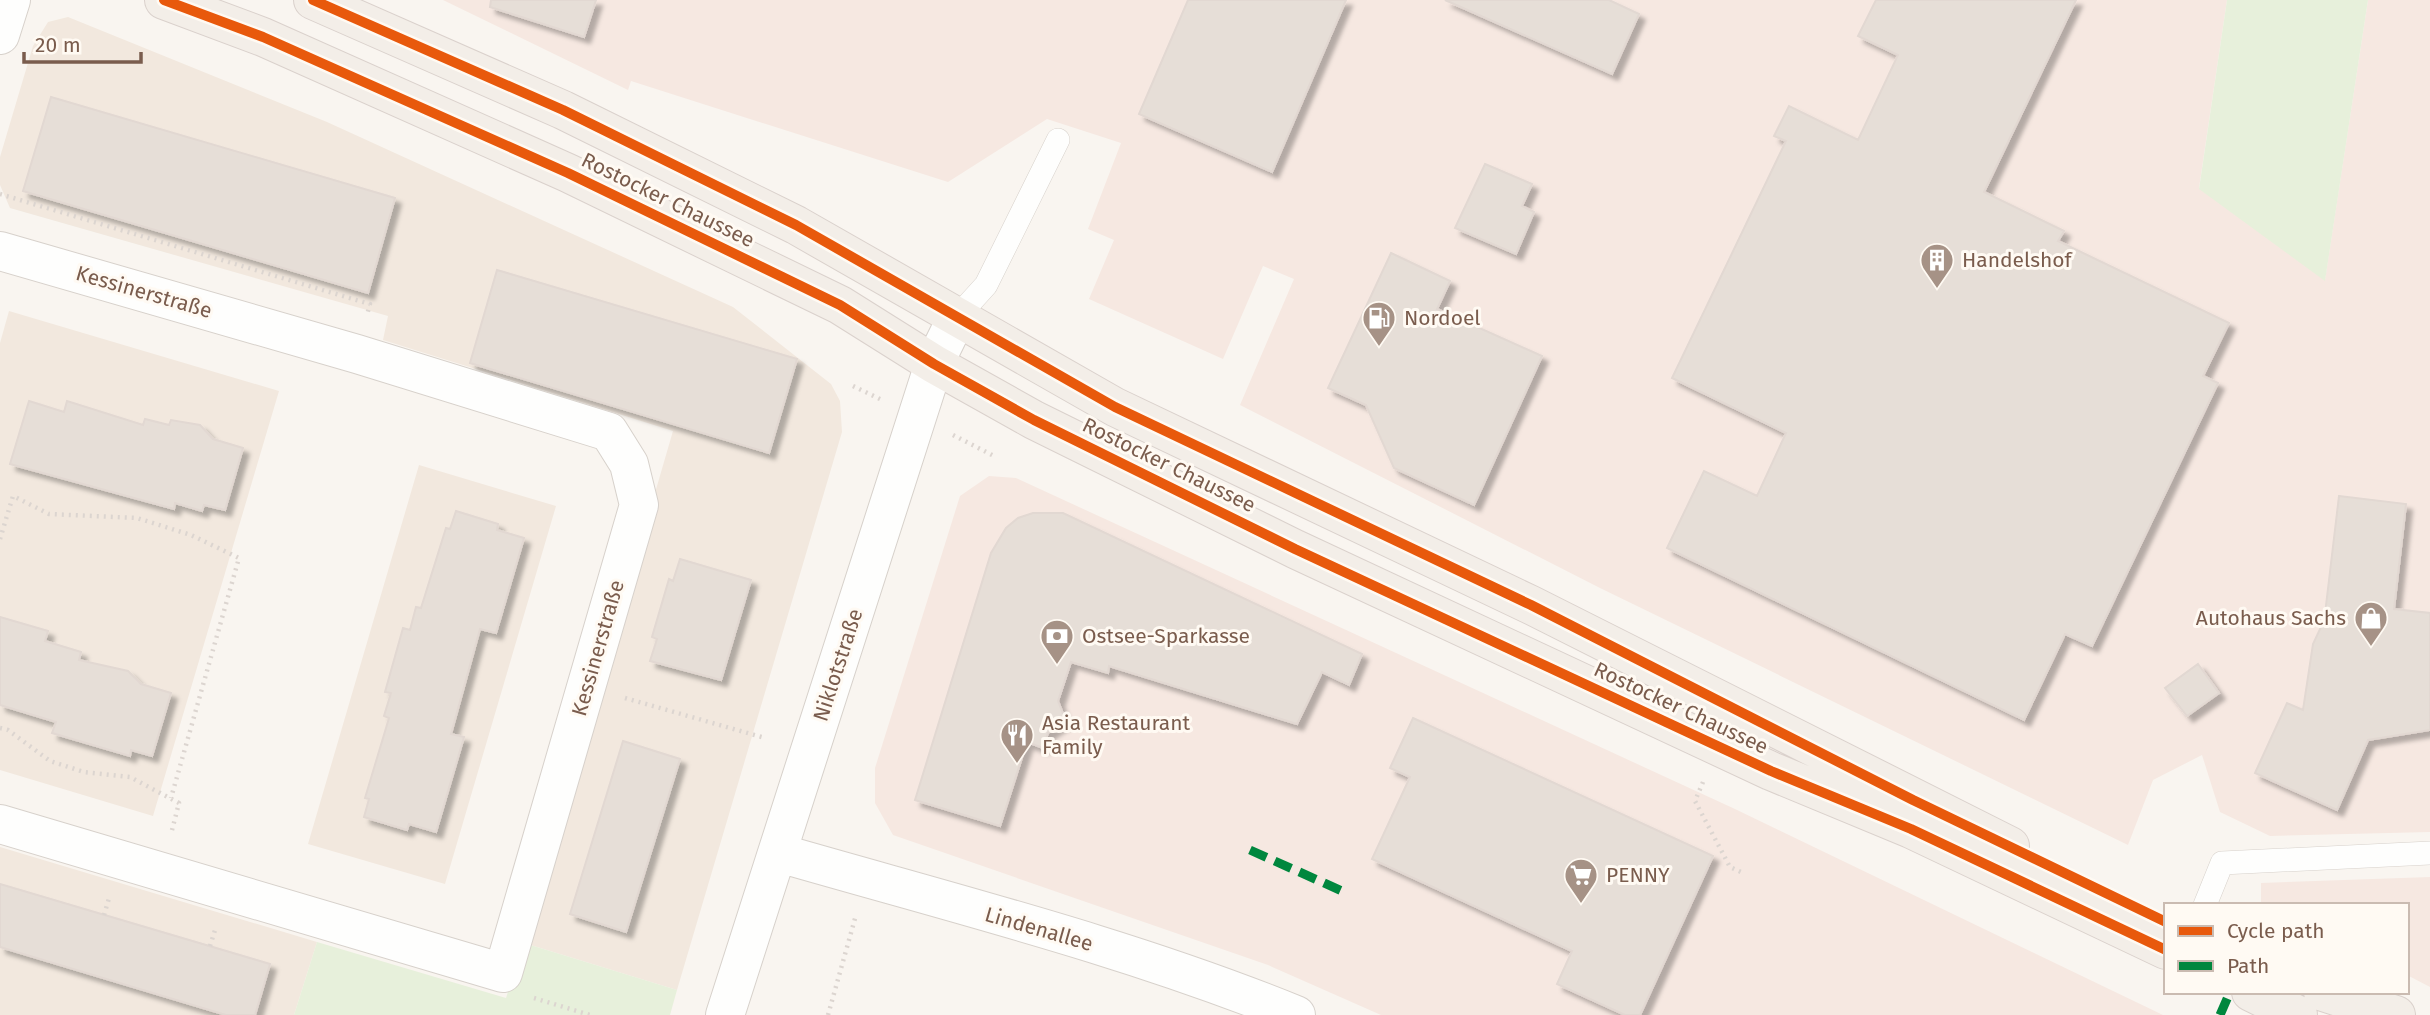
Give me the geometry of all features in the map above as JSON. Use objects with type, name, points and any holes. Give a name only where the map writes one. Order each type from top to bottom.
[{"type":"main road","name":"Rostocker Chaussee","points":[[164,0],[288,48],[568,173],[840,305],[934,364],[1034,420],[1356,577],[1771,771],[1911,829],[2164,949]]},
{"type":"main road","name":"Rostocker Chaussee","points":[[313,0],[551,105],[723,189],[807,231],[1115,407],[1531,605],[1913,800],[2164,921]]},
{"type":"main road","points":[[2256,994],[2298,1015]]},
{"type":"main road","points":[[2329,994],[2396,1015]]},
{"type":"street","points":[[0,35],[10,0]]},
{"type":"street","name":"Kessinerstraße","points":[[0,251],[357,354],[609,432],[629,464],[639,505],[503,973]]},
{"type":"street","name":"Niklotstraße","points":[[725,1015],[934,364],[957,317]]},
{"type":"street","points":[[0,824],[503,973]]},
{"type":"street","name":"Lindenallee","points":[[779,853],[1120,953],[1205,980],[1296,1015]]},
{"type":"lane","points":[[957,317],[986,285],[1058,140]]},
{"type":"lane","points":[[2205,903],[2222,863],[2430,853]]},
{"type":"path","points":[[0,194],[370,304],[357,354]]},
{"type":"path","points":[[0,539],[13,496],[50,514],[137,518],[191,535],[239,558],[171,798],[130,777],[84,772],[50,761],[8,730],[0,728]]},
{"type":"path","points":[[587,687],[765,738]]},
{"type":"path","points":[[1708,769],[1695,802],[1730,867],[1741,872]]},
{"type":"path","points":[[828,1015],[866,878]]},
{"type":"path","points":[[503,973],[508,991],[590,1015]]},
{"type":"shaded area","points":[[443,0],[2227,0],[2199,188],[2325,280],[2368,0],[2430,0],[2430,832],[2270,836],[2220,812],[2202,755],[2153,780],[2128,845],[1600,588],[1240,405],[1294,279],[1263,266],[1223,359],[1089,299],[1114,240],[1088,229],[1121,143],[1047,119],[948,182],[631,81],[628,90]]},
{"type":"shaded area","points":[[68,17],[327,122],[733,307],[831,384],[840,401],[842,432],[677,990],[524,943],[673,431],[383,340],[388,316],[10,208],[0,185],[0,157],[33,46],[48,22]]},
{"type":"shaded area","points":[[9,311],[279,391],[153,816],[0,770],[0,343]]},
{"type":"shaded area","points":[[419,465],[556,506],[445,884],[308,844]]},
{"type":"shaded area","points":[[989,476],[1016,478],[1735,809],[2163,1015],[1381,1015],[1268,965],[893,835],[875,803],[875,768],[960,496]]},
{"type":"shaded area","points":[[0,847],[317,942],[294,1015],[0,1015]]},
{"type":"shaded area","points":[[2430,877],[2430,987],[2409,976],[2409,903],[2261,903],[2261,883]]},
{"type":"green space","points":[[2227,0],[2368,0],[2325,281],[2199,189]]},
{"type":"green space","points":[[317,942],[506,998],[524,943],[677,990],[670,1015],[294,1015]]},
{"type":"building","points":[[491,0],[596,0],[584,37],[490,7]]},
{"type":"building","points":[[1188,0],[1346,0],[1272,172],[1139,114]]},
{"type":"building","points":[[1445,0],[1609,0],[1639,14],[1612,74]]},
{"type":"building","name":"Handelshof","points":[[1876,0],[2076,0],[1984,192],[2064,231],[2058,241],[2229,323],[2203,376],[2218,383],[2092,646],[2065,634],[2024,720],[1667,548],[1704,471],[1757,496],[1786,433],[1672,378],[1786,141],[1774,136],[1789,106],[1858,140],[1898,55],[1858,36]]},
{"type":"building","points":[[51,97],[395,198],[368,293],[23,191]]},
{"type":"building","points":[[1485,164],[1532,184],[1522,206],[1534,212],[1516,254],[1455,228]]},
{"type":"building","points":[[1391,253],[1450,281],[1437,309],[1542,356],[1474,505],[1394,468],[1366,405],[1328,388]]},
{"type":"building","points":[[497,270],[797,359],[769,453],[470,363]]},
{"type":"building","points":[[29,401],[64,412],[67,401],[143,425],[145,419],[169,425],[171,420],[200,425],[213,439],[243,448],[225,510],[204,505],[202,511],[175,503],[174,509],[10,464]]},
{"type":"building","name":"Autohaus Sachs","points":[[2339,496],[2406,504],[2394,609],[2430,613],[2430,730],[2368,740],[2337,810],[2255,773],[2287,703],[2303,710],[2313,644],[2328,612],[2325,614]]},
{"type":"building","points":[[456,511],[498,524],[497,530],[524,538],[496,633],[480,629],[451,734],[464,737],[436,832],[409,824],[407,830],[364,817],[369,799],[365,798],[389,718],[384,716],[391,693],[385,692],[403,628],[410,630],[416,607],[421,608],[446,528],[450,529]]},
{"type":"building","points":[[1033,513],[1063,513],[1362,654],[1349,685],[1322,672],[1297,724],[1109,666],[1108,673],[1071,662],[1058,701],[1066,721],[1048,733],[1043,748],[1027,742],[1000,826],[915,800],[991,553],[1006,528],[1018,518]]},
{"type":"building","points":[[680,559],[751,580],[721,680],[650,661],[657,639],[652,637],[669,579],[673,581]]},
{"type":"building","points":[[0,617],[48,631],[45,641],[81,652],[79,660],[128,671],[141,684],[171,693],[152,756],[131,750],[130,756],[52,733],[56,722],[0,705]]},
{"type":"building","points":[[2198,664],[2219,693],[2187,716],[2165,688]]},
{"type":"building","name":"PENNY","points":[[1413,718],[1713,856],[1640,1015],[1625,1015],[1557,984],[1572,951],[1372,859],[1410,777],[1390,768]]},
{"type":"building","points":[[623,741],[680,759],[626,932],[570,914]]},
{"type":"building","points":[[0,884],[270,964],[255,1015],[226,1015],[0,947]]},
{"type":"marked path","points":[[1250,850],[1342,891]]},
{"type":"marked path","points":[[2220,1015],[2229,994]]},
{"type":"cycle path","points":[[164,0],[263,37],[568,173],[840,305],[934,364],[1034,420],[1295,549],[1771,771],[1911,829],[2164,949]]},
{"type":"cycle path","points":[[313,0],[563,110],[796,225],[1115,407],[1531,605],[1913,800],[2164,921]]},
{"type":"place","name":"Handelshof","points":[[1937,290]]},
{"type":"place","name":"Nordoel","points":[[1379,348]]},
{"type":"place","name":"Autohaus Sachs","points":[[2371,648]]},
{"type":"place","name":"Ostsee-Sparkasse","points":[[1057,666]]},
{"type":"place","name":"Asia Restaurant Family","points":[[1017,765]]},
{"type":"place","name":"PENNY","points":[[1581,905]]}]
